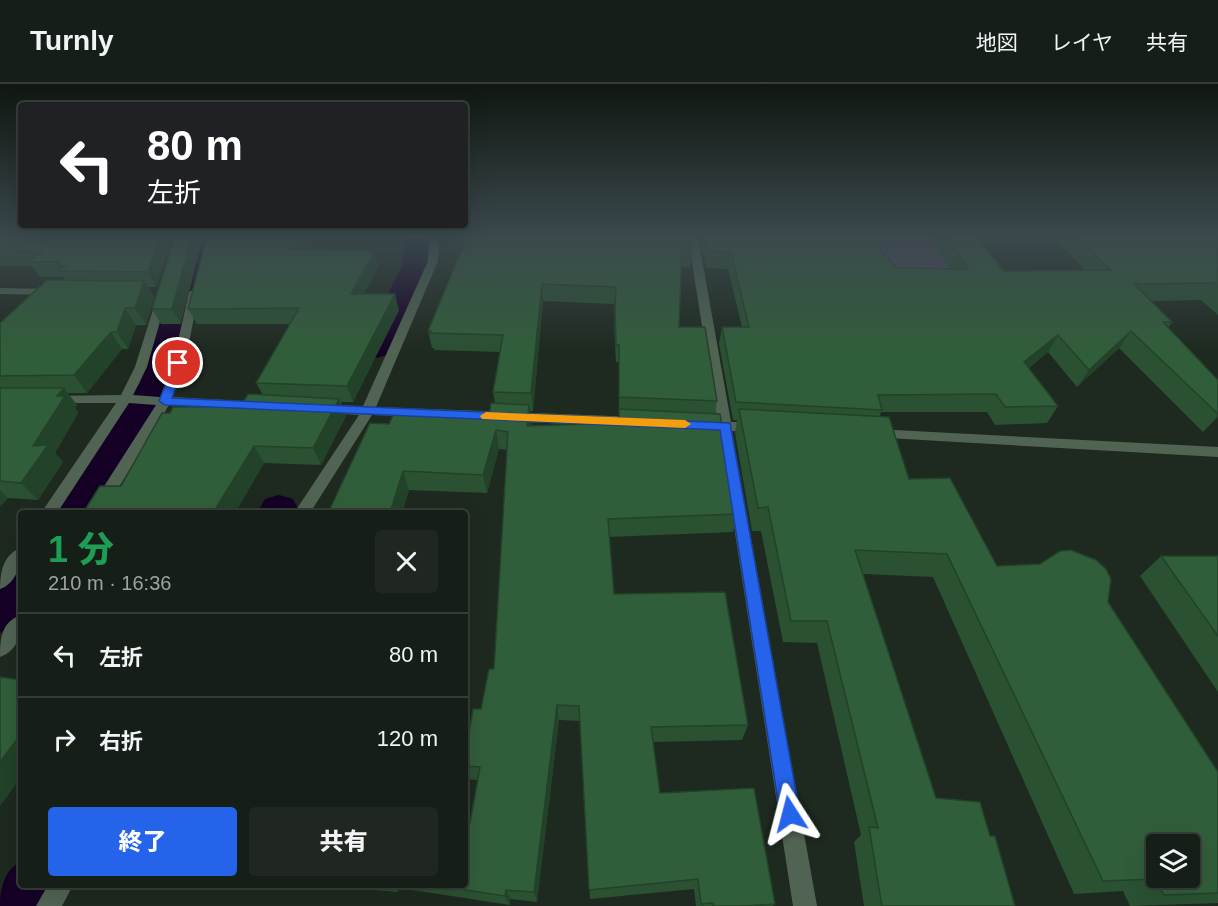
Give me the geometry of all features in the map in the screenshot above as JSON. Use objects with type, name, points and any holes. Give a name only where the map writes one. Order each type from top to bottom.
[{"type":"street","points":[[304,510],[368,411],[427,275]]},
{"type":"street","points":[[700,275],[805,906]]},
{"type":"street","points":[[97,510],[160,401],[178,363],[198,279]]},
{"type":"street","points":[[51,510],[131,399],[160,289]]},
{"type":"street","points":[[0,291],[70,292]]},
{"type":"street","points":[[46,399],[131,399],[273,406]]},
{"type":"street","points":[[309,408],[654,423]]},
{"type":"street","points":[[690,424],[773,428]]},
{"type":"street","points":[[855,433],[1218,452]]},
{"type":"street","points":[[0,582],[18,559]]},
{"type":"street","points":[[48,906],[60,888]]},
{"type":"building","points":[[163,275],[181,275],[172,309],[152,309]]},
{"type":"building","points":[[197,275],[361,275],[351,294],[395,294],[347,386],[256,383],[299,308],[188,309]]},
{"type":"building","points":[[451,275],[681,275],[679,327],[705,327],[717,401],[619,397],[616,287],[542,284],[531,393],[493,392],[503,335],[430,333],[431,331],[428,331]]},
{"type":"building","points":[[737,275],[1218,275],[1218,287],[1214,283],[1134,284],[1172,322],[1163,322],[1218,380],[1218,414],[1131,331],[1089,370],[1058,335],[1024,362],[1058,406],[1005,407],[996,394],[878,395],[882,410],[736,402],[722,327],[749,327]]},
{"type":"building","points":[[47,280],[144,281],[135,308],[125,308],[117,332],[111,332],[74,375],[0,376],[0,323]]},
{"type":"building","points":[[0,388],[64,388],[57,396],[65,396],[33,446],[48,445],[21,483],[0,481]]},
{"type":"building","points":[[248,394],[339,399],[313,448],[254,446],[215,510],[85,510],[100,486],[121,486],[162,413],[170,413],[173,407],[241,406]]},
{"type":"building","points":[[491,403],[529,405],[527,426],[619,423],[619,409],[720,414],[737,514],[608,519],[614,594],[725,592],[748,725],[651,727],[660,793],[754,788],[775,904],[713,906],[713,903],[701,904],[698,879],[589,890],[579,706],[557,705],[534,892],[506,890],[505,896],[453,888],[468,888],[468,823],[470,823],[480,767],[468,766],[468,733],[473,709],[481,709],[489,669],[494,669],[508,432],[496,430],[483,475],[403,471],[391,510],[329,510],[370,423],[389,424],[393,415],[489,416]]},
{"type":"building","points":[[739,409],[889,417],[909,479],[950,478],[997,566],[1040,564],[1060,551],[1071,550],[1096,560],[1106,569],[1111,579],[1108,602],[1218,772],[1218,893],[1164,895],[1160,888],[1200,888],[1200,834],[1146,834],[1146,879],[1103,881],[947,554],[855,550],[936,798],[980,802],[990,836],[995,836],[1015,906],[882,906],[869,827],[878,828],[827,621],[791,621],[768,507],[758,508]]},
{"type":"building","points":[[1161,556],[1218,556],[1218,636]]},
{"type":"building","points":[[0,677],[18,680],[18,738],[0,762]]},
{"type":"waterway","points":[[74,510],[156,384],[186,275]]},
{"type":"waterway","points":[[376,349],[410,275]]},
{"type":"waterway","points":[[0,614],[18,592]]},
{"type":"waterway","points":[[22,906],[34,888]]},
{"type":"slow traffic","points":[[486,416],[685,424]]},
{"type":"route","points":[[178,363],[165,401],[726,426],[790,814]]}]
